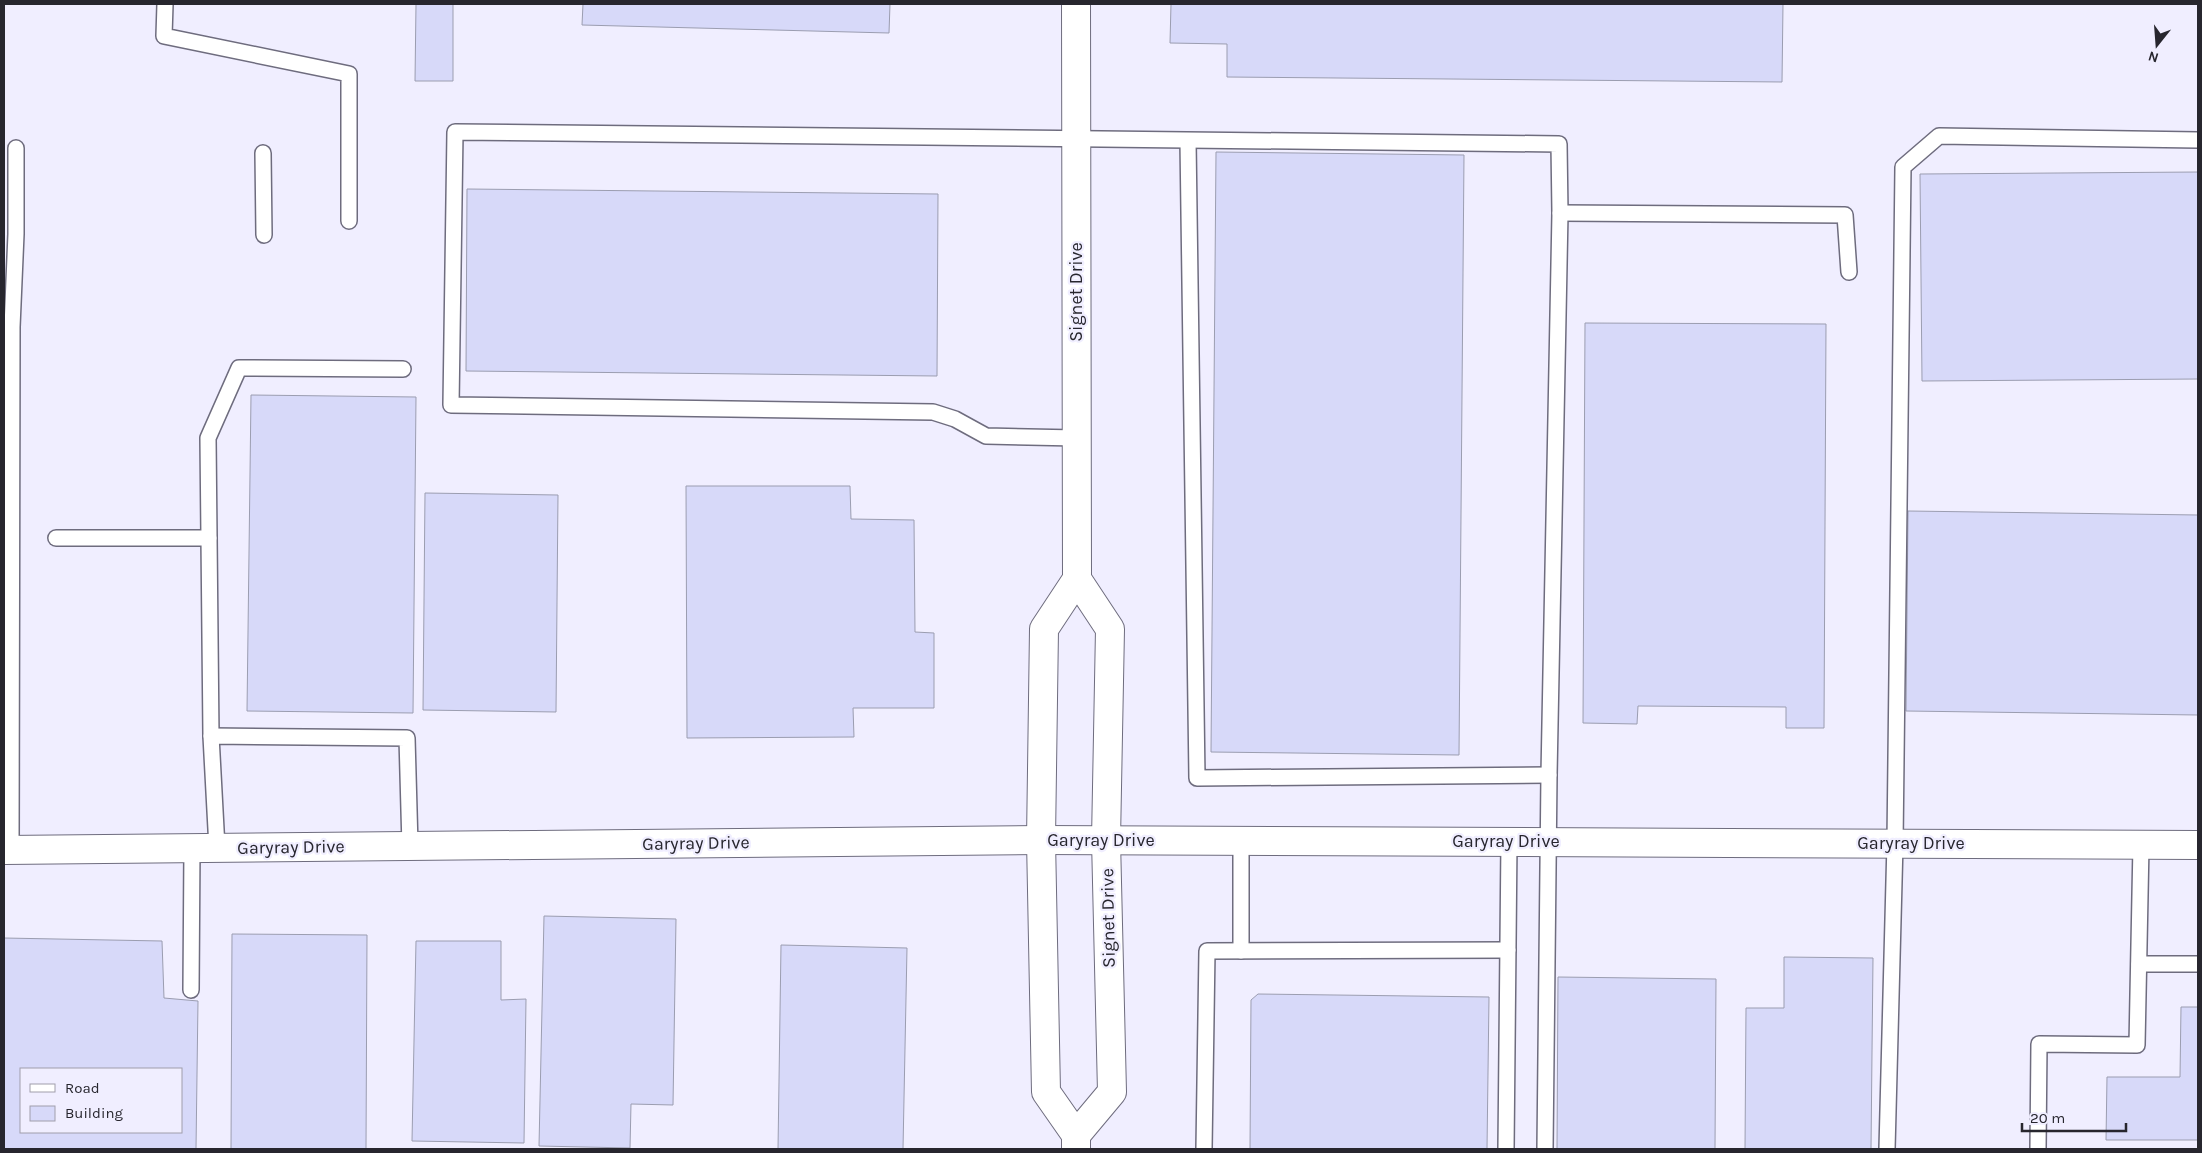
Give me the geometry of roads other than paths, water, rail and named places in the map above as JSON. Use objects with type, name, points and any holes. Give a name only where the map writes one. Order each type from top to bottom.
[{"type":"street","name":"Signet Drive","points":[[1076,4],[1077,579],[1110,629],[1106,840],[1112,1092],[1076,1142],[1046,1092],[1041,840],[1044,629],[1077,579]]},
{"type":"street","name":"Garyray Drive","points":[[7,850],[1041,840],[2198,845]]},
{"type":"lane","points":[[165,4],[164,36],[349,74],[349,221]]},
{"type":"lane","points":[[1077,438],[986,436],[955,419],[933,412],[451,405],[455,132],[1559,144],[1560,214],[1549,776],[1550,842],[1545,1149]]},
{"type":"lane","points":[[1887,1149],[1895,843],[1902,167],[1939,136],[2198,140]]},
{"type":"lane","points":[[1188,141],[1197,778],[1549,776]]},
{"type":"lane","points":[[7,850],[8,327],[16,234],[16,148]]},
{"type":"lane","points":[[263,153],[264,235]]},
{"type":"lane","points":[[1560,214],[1845,215],[1849,272]]},
{"type":"lane","points":[[191,990],[204,848],[211,736],[208,438],[239,368],[404,369]]},
{"type":"lane","points":[[56,538],[209,538]]},
{"type":"lane","points":[[211,736],[407,738],[410,846]]},
{"type":"lane","points":[[1241,840],[1241,952]]},
{"type":"lane","points":[[1506,1149],[1509,841]]},
{"type":"lane","points":[[2038,1149],[2039,1044],[2137,1045],[2141,845]]},
{"type":"lane","points":[[1204,1149],[1207,951],[1508,950]]},
{"type":"lane","points":[[2139,964],[2198,964]]}]
